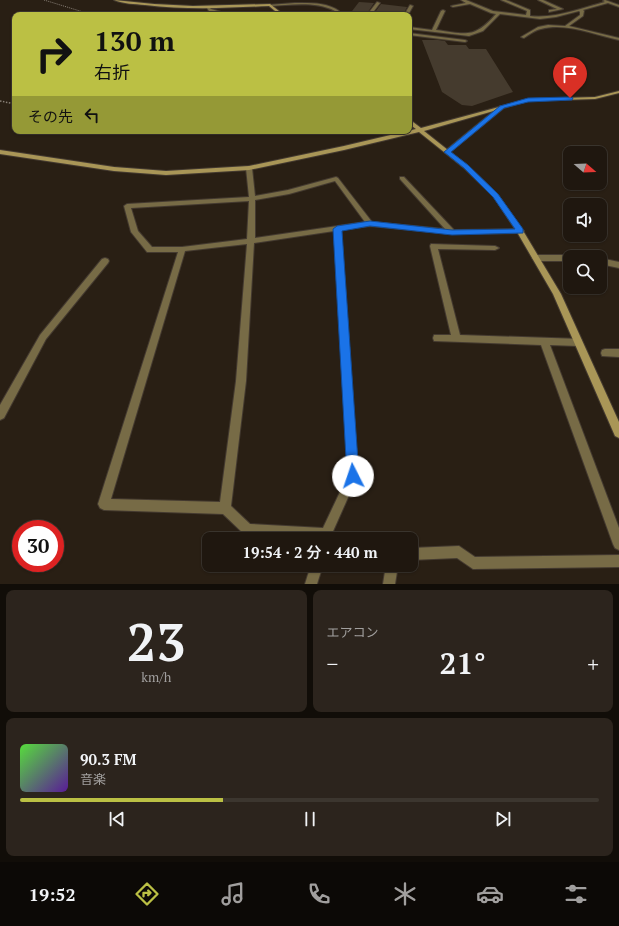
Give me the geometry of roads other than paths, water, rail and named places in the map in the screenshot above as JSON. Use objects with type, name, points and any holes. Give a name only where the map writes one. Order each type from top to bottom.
[{"type":"street","points":[[116,0],[142,5],[209,8],[270,5],[317,6],[333,7],[338,10],[336,12]]},
{"type":"street","points":[[270,5],[274,0]]},
{"type":"street","points":[[317,6],[322,0]]},
{"type":"street","points":[[450,0],[461,5]]},
{"type":"street","points":[[463,0],[498,14],[541,13],[561,9],[540,0]]},
{"type":"street","points":[[503,0],[529,11],[528,14]]},
{"type":"street","points":[[594,0],[609,2],[619,6]]},
{"type":"street","points":[[528,14],[549,17],[579,10],[586,6],[609,2]]},
{"type":"street","points":[[371,12],[378,3]]},
{"type":"street","points":[[454,6],[470,3]]},
{"type":"street","points":[[270,5],[278,12]]},
{"type":"street","points":[[408,12],[411,6]]},
{"type":"street","points":[[209,8],[210,10],[218,12]]},
{"type":"street","points":[[566,27],[582,15],[582,11],[579,10]]},
{"type":"street","points":[[434,30],[443,11]]},
{"type":"street","points":[[412,28],[478,34],[482,32],[498,14]]},
{"type":"street","points":[[523,37],[539,28],[566,27],[619,39]]},
{"type":"street","points":[[412,34],[465,41]]},
{"type":"street","points":[[412,132],[528,100],[595,98],[619,92]]},
{"type":"street","points":[[447,152],[502,107]]},
{"type":"street","points":[[412,123],[466,167],[496,196],[520,231],[557,294],[619,433]]},
{"type":"street","points":[[0,152],[114,169],[166,173],[249,168],[403,134]]},
{"type":"street","points":[[225,508],[241,381],[251,241],[252,199],[249,168]]},
{"type":"street","points":[[402,178],[452,232]]},
{"type":"street","points":[[370,224],[336,179],[289,192],[252,199],[128,206],[135,232],[150,250],[251,241],[370,224],[452,232],[520,231]]},
{"type":"street","points":[[327,532],[353,476],[337,229]]},
{"type":"street","points":[[456,338],[434,246],[496,248]]},
{"type":"street","points":[[182,248],[104,504],[225,508],[248,530],[270,532]]},
{"type":"street","points":[[536,258],[563,258]]},
{"type":"street","points":[[0,415],[43,338],[105,261]]},
{"type":"street","points":[[607,262],[619,265]]},
{"type":"street","points":[[437,338],[578,342]]},
{"type":"street","points":[[544,341],[619,544]]},
{"type":"street","points":[[605,353],[619,353]]},
{"type":"street","points":[[418,554],[459,552],[473,563],[619,560]]},
{"type":"street","points":[[311,584],[315,572]]},
{"type":"street","points":[[389,584],[391,572]]}]
